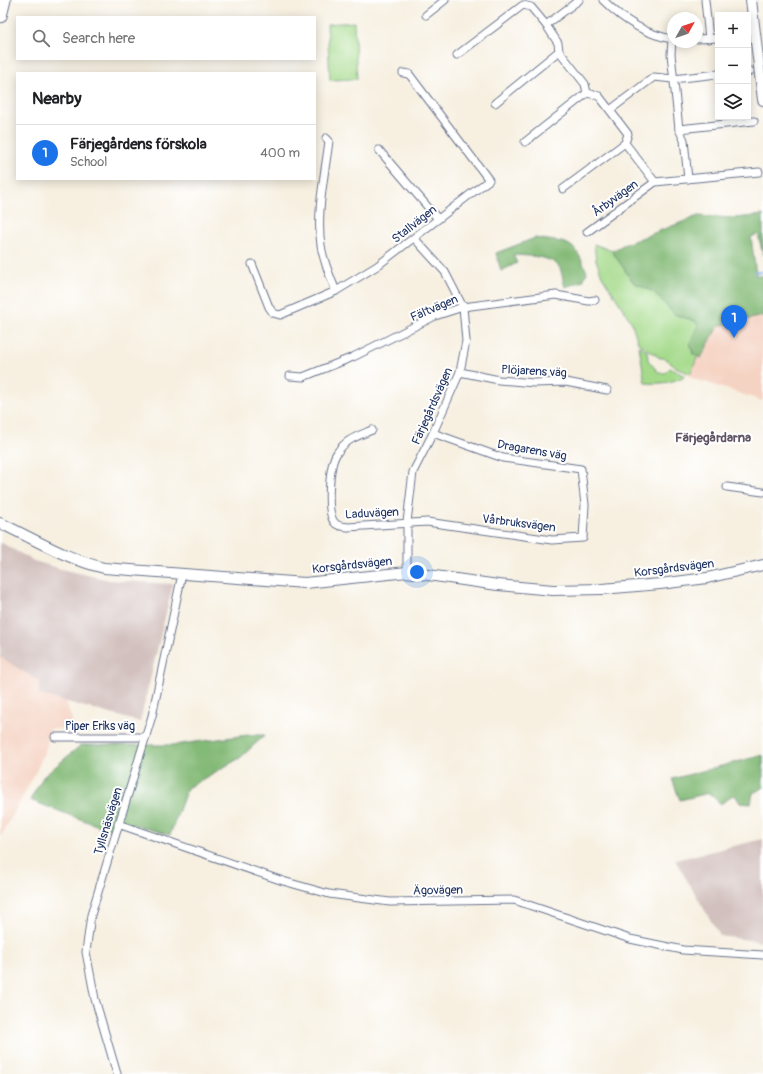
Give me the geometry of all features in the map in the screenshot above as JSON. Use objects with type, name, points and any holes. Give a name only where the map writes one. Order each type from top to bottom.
[{"type":"highway","points":[[0,16],[4,0]]},
{"type":"street","points":[[426,15],[445,0]]},
{"type":"street","points":[[546,26],[578,0]]},
{"type":"street","points":[[603,0],[616,13],[652,35],[667,39]]},
{"type":"street","points":[[704,0],[708,39]]},
{"type":"street","points":[[751,0],[752,35],[763,100]]},
{"type":"street","points":[[457,55],[521,2],[531,7],[546,26],[558,44],[559,52],[585,84],[587,93],[525,142]]},
{"type":"street","points":[[703,39],[715,38]]},
{"type":"street","points":[[672,48],[671,54],[679,129],[684,140],[688,179]]},
{"type":"street","points":[[495,102],[559,52]]},
{"type":"street","name":"Stallvägen","points":[[252,264],[273,313],[280,315],[336,291],[378,266],[415,239],[438,219],[489,180],[409,74],[403,73]]},
{"type":"street","points":[[610,110],[654,77],[674,79],[715,74]]},
{"type":"street","name":"Årbyvägen","points":[[587,93],[599,96],[610,110],[628,134],[625,143],[655,182]]},
{"type":"street","points":[[679,129],[754,121]]},
{"type":"street","points":[[326,138],[329,141],[320,222],[321,245],[327,270],[336,291]]},
{"type":"street","points":[[563,189],[625,143]]},
{"type":"street","points":[[379,150],[438,219]]},
{"type":"street","name":"Årbyvägen","points":[[587,232],[655,182],[759,172]]},
{"type":"street","name":"Färjegårdsvägen","points":[[407,572],[407,522],[413,472],[434,433],[460,372],[466,341],[463,306],[444,272],[415,239]]},
{"type":"street","name":"Fältvägen","points":[[290,376],[303,377],[353,357],[435,316],[463,306],[556,295],[589,301],[595,300]]},
{"type":"street","name":"Plöjarens väg","points":[[460,372],[499,380],[534,383],[566,382],[607,390]]},
{"type":"street","name":"Laduvägen","points":[[372,430],[348,440],[336,454],[330,472],[330,503],[332,520],[337,526],[348,527],[407,522]]},
{"type":"street","name":"Dragarens väg","points":[[434,433],[502,458],[581,469]]},
{"type":"street","name":"Vårbruksvägen","points":[[407,522],[427,522],[552,540],[583,538],[585,505],[581,469]]},
{"type":"street","points":[[728,487],[763,492]]},
{"type":"street","name":"Korsgårdsvägen","points":[[0,523],[88,564],[104,568],[306,583],[407,572],[553,590],[602,589],[707,578],[763,565]]},
{"type":"street","name":"Tyllsnäsvägen","points":[[117,1074],[95,1000],[86,952],[91,915],[146,737],[182,574]]},
{"type":"street","name":"Piper Eriks väg","points":[[55,737],[146,737]]},
{"type":"street","name":"Ägovägen","points":[[118,824],[282,880],[329,894],[390,902],[514,900],[630,939],[683,950],[763,955]]},
{"type":"shaded area","points":[[763,308],[763,401],[689,377],[713,320]]},
{"type":"shaded area","points":[[0,542],[34,561],[61,569],[109,580],[173,584],[140,722],[38,694],[40,682],[0,657]]},
{"type":"shaded area","points":[[0,641],[55,668],[75,729],[49,729],[47,746],[34,776],[0,838]]},
{"type":"shaded area","points":[[763,839],[763,942],[720,936],[675,860]]},
{"type":"green space","points":[[354,22],[357,79],[330,80],[327,24]]},
{"type":"green space","points":[[763,215],[763,255],[758,234],[751,237],[756,275],[763,276],[763,316],[718,326],[701,358],[693,354],[690,343],[698,325],[695,321],[674,314],[655,293],[633,282],[612,251],[623,245],[698,216],[735,218]]},
{"type":"green space","points":[[535,238],[563,242],[573,248],[578,253],[587,272],[583,281],[565,287],[560,268],[556,264],[545,258],[531,256],[513,255],[517,263],[501,271],[496,253]]},
{"type":"green space","points":[[594,244],[612,251],[633,282],[655,293],[674,314],[695,321],[698,325],[691,343],[693,354],[698,356],[690,374],[674,366],[665,358],[660,358],[638,343],[632,323],[602,276],[596,260]]},
{"type":"green space","points":[[639,346],[647,351],[648,360],[658,372],[665,373],[670,368],[685,376],[666,382],[645,383]]},
{"type":"green space","points":[[248,735],[265,735],[240,758],[187,788],[170,835],[127,823],[109,830],[30,800],[43,777],[81,745],[174,745]]},
{"type":"green space","points":[[763,755],[763,788],[753,793],[751,804],[740,803],[735,795],[731,796],[721,804],[709,793],[680,800],[672,779]]},
{"type":"waterway","points":[[755,272],[763,272]]},
{"type":"place","name":"Färjegårdens förskola","points":[[734,338]]},
{"type":"district","name":"Färjegårdarna","points":[[713,437]]}]
